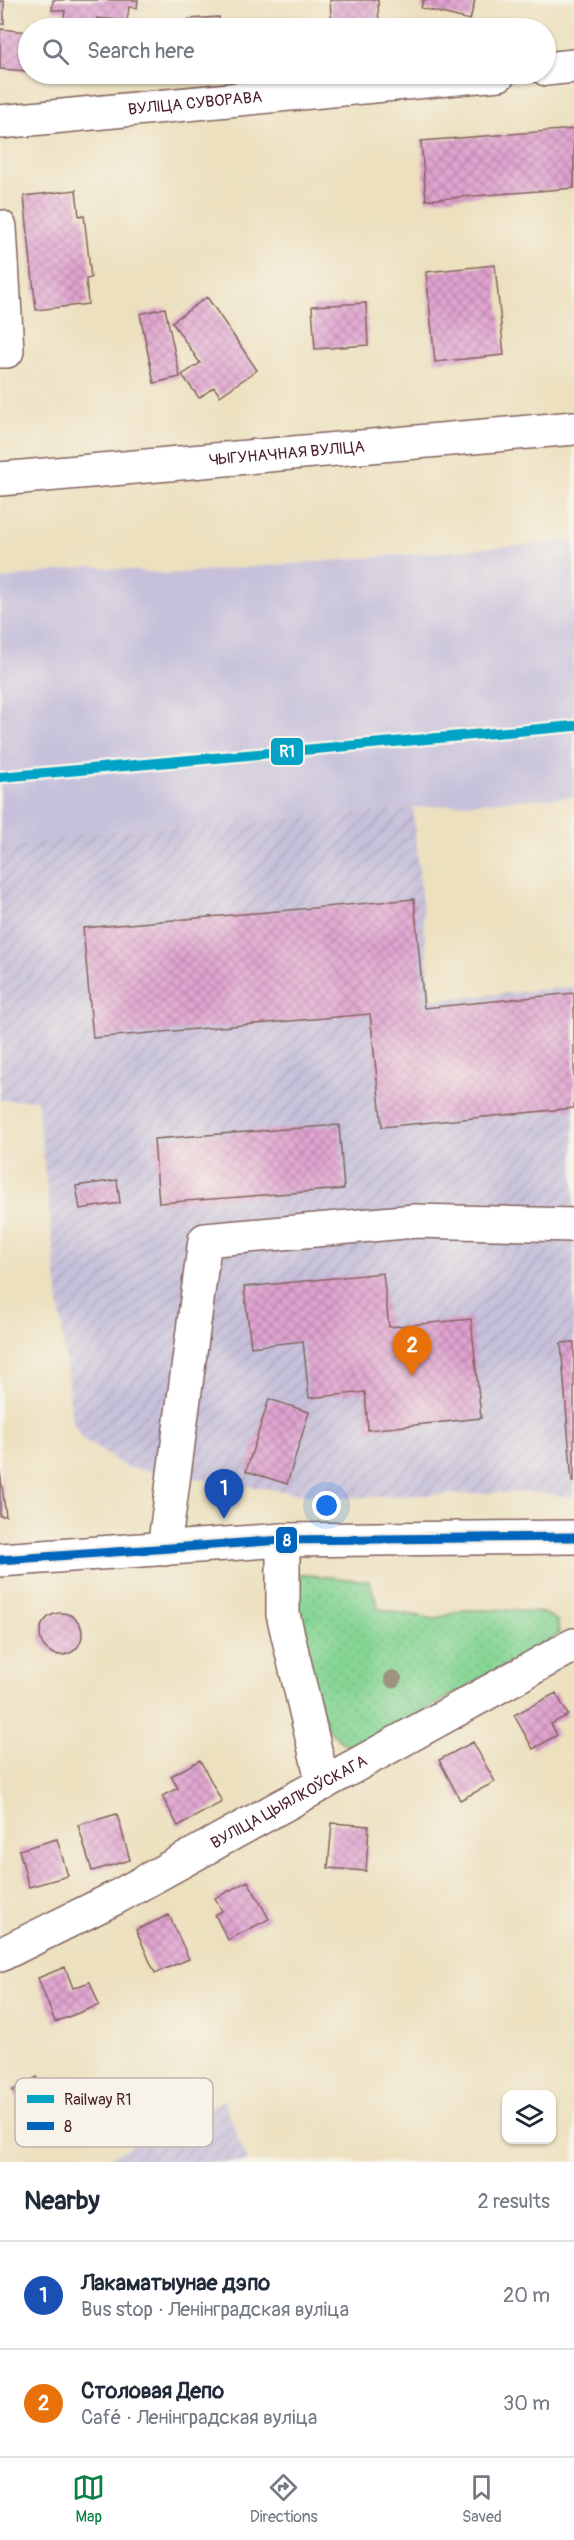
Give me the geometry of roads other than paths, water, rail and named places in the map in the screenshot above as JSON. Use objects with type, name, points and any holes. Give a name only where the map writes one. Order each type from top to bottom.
[{"type":"street","points":[[556,68],[574,66]]},
{"type":"street","name":"ВУЛІЦА СУВОРАВА","points":[[0,122],[395,84]]},
{"type":"street","points":[[0,226],[7,351],[0,351]]},
{"type":"street","name":"ЧЫГУНАЧНАЯ ВУЛІЦА","points":[[0,479],[574,428]]},
{"type":"street","points":[[164,1549],[205,1240],[415,1221],[574,1225]]},
{"type":"street","points":[[0,1560],[284,1540],[574,1537]]},
{"type":"street","points":[[284,1540],[283,1614],[323,1784]]},
{"type":"street","name":"ВУЛІЦА ЦЫЯЛКОЎСКАГА","points":[[0,1955],[115,1898],[574,1645]]},
{"type":"rail line","name":"R1","points":[[0,777],[574,726]]},
{"type":"place","name":"Столовая Депо","points":[[412,1376]]},
{"type":"place","name":"Лакаматыунае дэпо","points":[[224,1519]]}]
